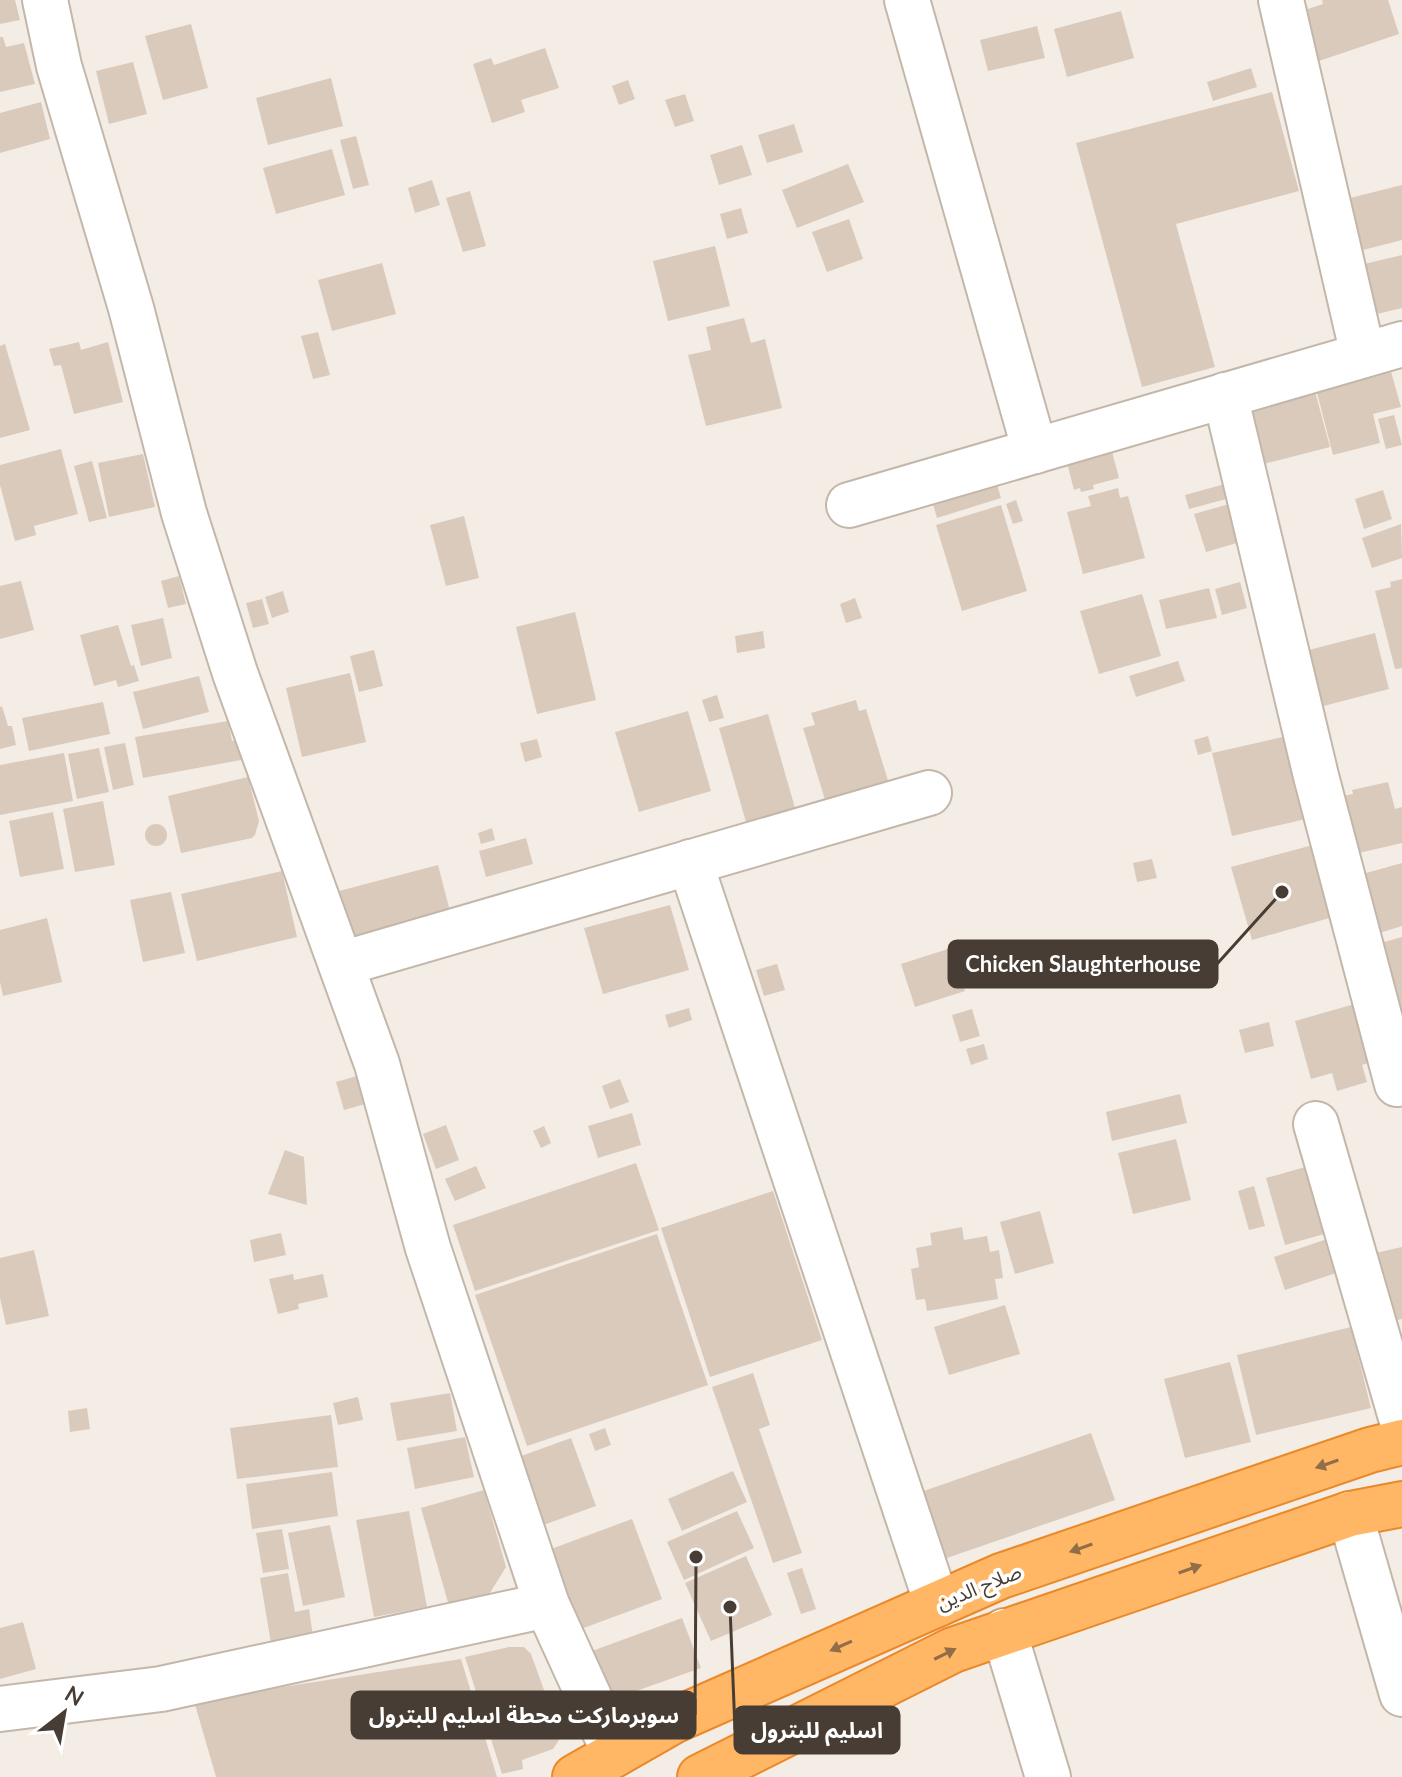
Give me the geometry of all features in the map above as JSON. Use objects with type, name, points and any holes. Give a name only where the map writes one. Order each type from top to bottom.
[{"type":"highway","name":"صلاح الدين","points":[[575,1777],[675,1720],[1001,1576],[1370,1450],[1402,1442]]},
{"type":"highway","points":[[700,1777],[953,1650],[1350,1514],[1402,1504]]},
{"type":"street","points":[[45,0],[59,66],[131,308],[189,528],[235,673],[377,1064],[428,1248],[547,1605],[615,1754]]},
{"type":"street","points":[[907,0],[1035,451]]},
{"type":"street","points":[[849,505],[1382,350],[1281,0]]},
{"type":"street","points":[[1225,395],[1316,776],[1397,1084]]},
{"type":"street","points":[[341,964],[929,793]]},
{"type":"street","points":[[690,862],[937,1604]]},
{"type":"street","points":[[1316,1124],[1402,1421]]},
{"type":"street","points":[[1350,1514],[1402,1694]]},
{"type":"street","points":[[0,1709],[161,1689],[547,1605]]},
{"type":"street","points":[[1004,1631],[1048,1777]]},
{"type":"building","points":[[0,0],[15,0],[20,20],[0,24]]},
{"type":"building","points":[[1322,0],[1388,0],[1399,34],[1316,62],[1299,12],[1323,4]]},
{"type":"building","points":[[1121,11],[1134,58],[1067,77],[1054,29]]},
{"type":"building","points":[[191,24],[208,88],[163,100],[145,36]]},
{"type":"building","points":[[1037,26],[1045,58],[988,71],[980,40]]},
{"type":"building","points":[[0,37],[3,37],[6,47],[24,43],[35,84],[0,92]]},
{"type":"building","points":[[545,48],[559,88],[521,100],[525,112],[492,123],[473,64],[491,58],[494,65]]},
{"type":"building","points":[[133,62],[147,114],[109,124],[96,71]]},
{"type":"building","points":[[1251,68],[1257,87],[1213,101],[1207,82]]},
{"type":"building","points":[[331,78],[343,126],[268,145],[256,98]]},
{"type":"building","points":[[628,80],[635,99],[619,105],[612,86]]},
{"type":"building","points":[[1272,92],[1299,191],[1176,224],[1215,367],[1142,387],[1076,143]]},
{"type":"building","points":[[685,94],[694,121],[675,127],[665,100]]},
{"type":"building","points":[[41,102],[50,139],[0,153],[0,113]]},
{"type":"building","points":[[794,124],[803,152],[767,163],[758,135]]},
{"type":"building","points":[[356,136],[369,185],[353,189],[340,140]]},
{"type":"building","points":[[742,145],[752,175],[719,185],[710,155]]},
{"type":"building","points":[[332,149],[345,195],[276,214],[263,168]]},
{"type":"building","points":[[848,164],[864,202],[797,228],[782,190]]},
{"type":"building","points":[[432,180],[440,205],[415,213],[408,188]]},
{"type":"building","points":[[1402,185],[1402,240],[1355,252],[1342,200]]},
{"type":"building","points":[[470,191],[486,246],[463,252],[446,198]]},
{"type":"building","points":[[741,208],[748,233],[727,239],[720,214]]},
{"type":"building","points":[[849,219],[863,259],[827,272],[812,232]]},
{"type":"building","points":[[715,246],[730,306],[668,321],[653,261]]},
{"type":"building","points":[[1402,255],[1402,308],[1373,315],[1360,265]]},
{"type":"building","points":[[382,263],[396,314],[332,331],[318,280]]},
{"type":"building","points":[[744,318],[751,343],[765,339],[782,408],[706,426],[688,355],[711,350],[706,327]]},
{"type":"building","points":[[318,332],[330,375],[313,379],[301,336]]},
{"type":"building","points":[[79,342],[81,350],[108,342],[123,402],[74,414],[61,365],[54,366],[49,349]]},
{"type":"building","points":[[5,344],[30,430],[0,438],[0,346]]},
{"type":"building","points":[[1388,361],[1401,407],[1373,414],[1380,443],[1333,455],[1314,381]]},
{"type":"building","points":[[1313,384],[1330,447],[1252,467],[1236,404]]},
{"type":"building","points":[[1394,415],[1402,445],[1386,449],[1378,419]]},
{"type":"building","points":[[1111,448],[1119,478],[1093,485],[1094,489],[1074,490],[1066,459]]},
{"type":"building","points":[[61,449],[78,514],[34,526],[36,535],[15,541],[0,485],[0,465]]},
{"type":"building","points":[[143,454],[155,507],[109,517],[98,463]]},
{"type":"building","points":[[92,461],[107,518],[89,522],[74,466]]},
{"type":"building","points":[[993,471],[1001,498],[937,518],[929,490]]},
{"type":"building","points":[[1225,484],[1230,498],[1189,509],[1185,495]]},
{"type":"building","points":[[1118,488],[1120,498],[1128,496],[1145,558],[1083,574],[1067,512],[1091,506],[1088,496]]},
{"type":"building","points":[[1383,490],[1392,519],[1364,529],[1355,499]]},
{"type":"building","points":[[1016,500],[1023,521],[1013,524],[1006,504]]},
{"type":"building","points":[[1229,504],[1240,542],[1206,552],[1194,514]]},
{"type":"building","points":[[1001,505],[1027,591],[962,611],[936,525]]},
{"type":"building","points":[[464,516],[479,578],[446,586],[430,525]]},
{"type":"building","points":[[1401,524],[1402,558],[1372,568],[1362,538]]},
{"type":"building","points":[[179,576],[186,604],[168,608],[161,581]]},
{"type":"building","points":[[1402,579],[1402,668],[1395,669],[1375,591],[1391,587],[1390,582]]},
{"type":"building","points":[[21,581],[34,630],[0,639],[0,586]]},
{"type":"building","points":[[1240,582],[1247,608],[1222,615],[1215,589]]},
{"type":"building","points":[[1209,588],[1217,618],[1166,629],[1159,600]]},
{"type":"building","points":[[283,591],[289,612],[272,618],[265,597]]},
{"type":"building","points":[[1142,594],[1161,656],[1099,674],[1080,611]]},
{"type":"building","points":[[855,598],[862,618],[846,623],[840,604]]},
{"type":"building","points":[[262,599],[269,624],[253,628],[246,603]]},
{"type":"building","points":[[575,612],[596,700],[537,714],[516,627]]},
{"type":"building","points":[[163,618],[172,658],[141,666],[131,625]]},
{"type":"building","points":[[118,625],[139,681],[118,687],[116,680],[94,686],[80,635]]},
{"type":"building","points":[[763,631],[765,648],[737,653],[735,636]]},
{"type":"building","points":[[1375,633],[1389,689],[1312,709],[1297,653]]},
{"type":"building","points":[[374,650],[383,686],[359,692],[350,656]]},
{"type":"building","points":[[1178,661],[1185,681],[1136,697],[1129,676]]},
{"type":"building","points":[[350,673],[366,742],[302,757],[286,688]]},
{"type":"building","points":[[199,676],[209,712],[143,729],[133,692]]},
{"type":"building","points":[[717,695],[724,718],[709,722],[702,700]]},
{"type":"building","points":[[856,700],[859,711],[866,709],[889,784],[826,803],[803,728],[815,725],[811,713]]},
{"type":"building","points":[[103,702],[110,734],[29,751],[22,718]]},
{"type":"building","points":[[0,707],[8,726],[12,726],[16,745],[0,749]]},
{"type":"building","points":[[688,711],[711,791],[639,812],[615,732]]},
{"type":"building","points":[[768,714],[795,808],[746,822],[719,728]]},
{"type":"building","points":[[228,721],[232,741],[237,740],[241,760],[143,778],[135,737]]},
{"type":"building","points":[[1208,736],[1212,751],[1198,755],[1194,740]]},
{"type":"building","points":[[1287,736],[1306,819],[1232,836],[1212,753]]},
{"type":"building","points":[[537,739],[542,757],[525,762],[520,743]]},
{"type":"building","points":[[125,743],[134,785],[113,790],[104,747]]},
{"type":"building","points":[[99,748],[109,792],[77,799],[68,754]]},
{"type":"building","points":[[64,753],[73,801],[0,815],[0,765]]},
{"type":"building","points":[[248,777],[259,821],[255,835],[181,853],[168,796]]},
{"type":"building","points":[[1388,782],[1395,809],[1402,807],[1402,843],[1350,855],[1337,797],[1353,794],[1352,790]]},
{"type":"building","points":[[103,801],[115,865],[75,872],[63,809]]},
{"type":"building","points":[[53,812],[64,869],[20,877],[9,821]]},
{"type":"building","points":[[156,824],[164,827],[167,835],[164,843],[156,846],[148,843],[145,835],[148,827]]},
{"type":"building","points":[[492,828],[495,840],[481,844],[478,833]]},
{"type":"building","points":[[526,838],[533,864],[486,877],[479,851]]},
{"type":"building","points":[[1313,845],[1333,917],[1252,940],[1231,867]]},
{"type":"building","points":[[1152,859],[1157,878],[1137,882],[1133,863]]},
{"type":"building","points":[[1402,863],[1402,926],[1376,934],[1359,875]]},
{"type":"building","points":[[438,865],[451,915],[352,940],[339,891]]},
{"type":"building","points":[[282,871],[297,937],[197,961],[181,894]]},
{"type":"building","points":[[171,892],[185,953],[143,962],[130,900]]},
{"type":"building","points":[[670,905],[689,970],[603,994],[584,928]]},
{"type":"building","points":[[47,918],[62,982],[3,996],[0,930]]},
{"type":"building","points":[[1402,937],[1402,1007],[1385,1011],[1367,947]]},
{"type":"building","points":[[951,948],[965,991],[915,1007],[901,964]]},
{"type":"building","points":[[777,964],[785,990],[764,996],[756,970]]},
{"type":"building","points":[[1365,1001],[1382,1059],[1362,1065],[1367,1082],[1337,1091],[1332,1073],[1311,1079],[1295,1021]]},
{"type":"building","points":[[689,1008],[692,1020],[669,1028],[665,1015]]},
{"type":"building","points":[[972,1009],[980,1036],[960,1042],[952,1015]]},
{"type":"building","points":[[1269,1022],[1274,1046],[1245,1053],[1239,1030]]},
{"type":"building","points":[[984,1044],[988,1059],[971,1065],[966,1049]]},
{"type":"building","points":[[357,1076],[365,1104],[344,1110],[336,1082]]},
{"type":"building","points":[[620,1079],[629,1102],[610,1109],[602,1086]]},
{"type":"building","points":[[1180,1094],[1187,1123],[1112,1141],[1106,1112]]},
{"type":"building","points":[[632,1113],[641,1145],[598,1158],[588,1126]]},
{"type":"building","points":[[446,1125],[459,1160],[436,1169],[423,1134]]},
{"type":"building","points":[[544,1126],[551,1143],[541,1148],[533,1131]]},
{"type":"building","points":[[1176,1139],[1191,1200],[1133,1214],[1118,1153]]},
{"type":"building","points":[[285,1150],[304,1157],[307,1205],[268,1194]]},
{"type":"building","points":[[636,1163],[659,1230],[475,1291],[453,1225]]},
{"type":"building","points":[[1316,1164],[1335,1231],[1285,1245],[1266,1178]]},
{"type":"building","points":[[476,1166],[486,1188],[455,1201],[445,1179]]},
{"type":"building","points":[[1254,1186],[1265,1226],[1249,1230],[1238,1191]]},
{"type":"building","points":[[773,1191],[822,1340],[710,1377],[661,1228]]},
{"type":"building","points":[[1040,1211],[1054,1263],[1015,1274],[1000,1222]]},
{"type":"building","points":[[962,1227],[964,1240],[987,1236],[990,1252],[999,1250],[1003,1278],[995,1279],[998,1299],[927,1311],[925,1299],[916,1300],[911,1269],[919,1267],[916,1248],[932,1245],[930,1233]]},
{"type":"building","points":[[281,1233],[286,1255],[254,1262],[250,1240]]},
{"type":"building","points":[[657,1234],[708,1385],[527,1446],[475,1295]]},
{"type":"building","points":[[1333,1237],[1345,1270],[1285,1290],[1274,1257]]},
{"type":"building","points":[[1402,1247],[1402,1319],[1387,1322],[1371,1254]]},
{"type":"building","points":[[34,1250],[49,1316],[6,1325],[0,1298],[0,1258]]},
{"type":"building","points":[[293,1274],[294,1280],[323,1274],[328,1297],[298,1304],[299,1309],[278,1314],[269,1279]]},
{"type":"building","points":[[1005,1305],[1020,1354],[949,1375],[934,1327]]},
{"type":"building","points":[[1351,1327],[1371,1408],[1256,1435],[1237,1355]]},
{"type":"building","points":[[1230,1362],[1251,1442],[1185,1458],[1164,1379]]},
{"type":"building","points":[[753,1373],[770,1425],[759,1429],[802,1553],[773,1563],[712,1387]]},
{"type":"building","points":[[450,1393],[457,1431],[397,1441],[390,1403]]},
{"type":"building","points":[[358,1397],[363,1420],[338,1425],[333,1403]]},
{"type":"building","points":[[87,1408],[90,1429],[70,1432],[68,1411]]},
{"type":"building","points":[[331,1415],[338,1467],[237,1479],[230,1428]]},
{"type":"building","points":[[605,1428],[611,1445],[595,1451],[589,1434]]},
{"type":"building","points":[[1091,1433],[1115,1500],[938,1561],[915,1494]]},
{"type":"building","points":[[465,1437],[474,1477],[415,1489],[407,1448]]},
{"type":"building","points":[[571,1438],[596,1506],[538,1527],[513,1459]]},
{"type":"building","points":[[733,1471],[747,1502],[682,1531],[668,1499]]},
{"type":"building","points":[[332,1472],[338,1516],[252,1529],[246,1484]]},
{"type":"building","points":[[484,1490],[506,1567],[488,1596],[449,1606],[421,1508]]},
{"type":"building","points":[[409,1511],[427,1607],[374,1617],[356,1520]]},
{"type":"building","points":[[737,1511],[754,1548],[684,1580],[667,1542]]},
{"type":"building","points":[[632,1519],[662,1599],[581,1629],[551,1549]]},
{"type":"building","points":[[330,1525],[345,1597],[303,1606],[288,1533]]},
{"type":"building","points":[[282,1529],[289,1569],[263,1573],[256,1533]]},
{"type":"building","points":[[746,1556],[772,1615],[711,1641],[685,1583]]},
{"type":"building","points":[[802,1568],[816,1609],[801,1614],[787,1573]]},
{"type":"building","points":[[288,1573],[295,1612],[309,1609],[313,1636],[271,1643],[260,1578]]},
{"type":"building","points":[[682,1618],[701,1668],[611,1700],[592,1651]]},
{"type":"building","points":[[23,1622],[36,1669],[0,1679],[0,1628]]},
{"type":"building","points":[[509,1647],[524,1647],[531,1654],[561,1737],[553,1749],[522,1760],[523,1769],[502,1774],[465,1657]]},
{"type":"building","points":[[461,1659],[497,1777],[216,1777],[194,1701]]},
{"type":"place","name":"Chicken Slaughterhouse","points":[[1282,892]]},
{"type":"place","name":"سوبرماركت محطة اسليم للبترول","points":[[696,1557]]},
{"type":"place","name":"اسليم للبترول","points":[[730,1607]]}]
